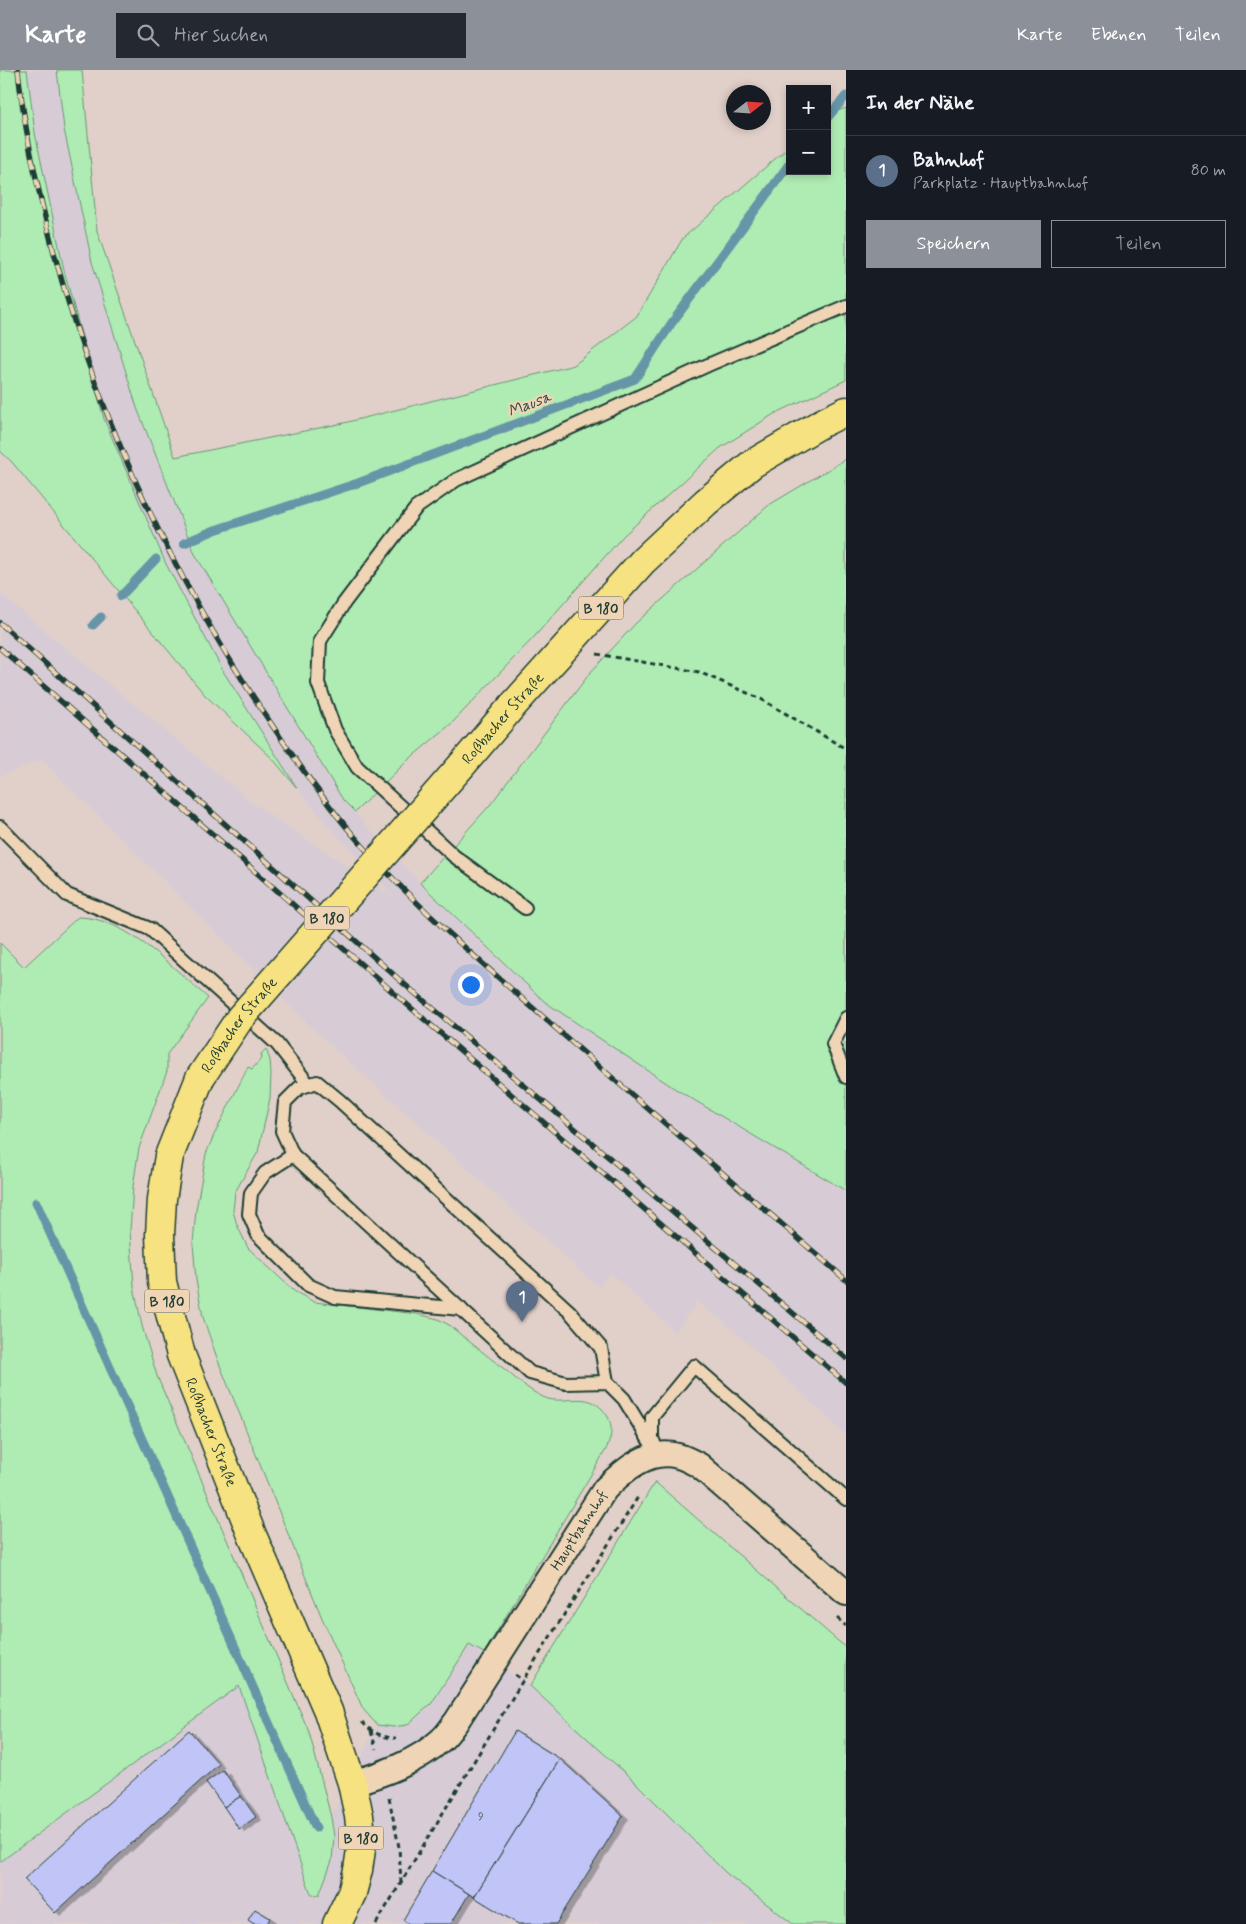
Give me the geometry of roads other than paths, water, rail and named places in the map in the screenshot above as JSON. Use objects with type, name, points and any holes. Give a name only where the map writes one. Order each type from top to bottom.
[{"type":"main road","name":"Roßbacher Straße","points":[[337,1924],[352,1893],[362,1843],[352,1783],[328,1711],[252,1534],[180,1355],[162,1282],[160,1235],[162,1199],[169,1156],[200,1078],[240,1018],[643,561],[706,502],[752,464],[822,423],[846,412]]},
{"type":"street","name":"Hauptbahnhof","points":[[352,1783],[383,1774],[430,1748],[442,1739],[456,1722],[604,1489],[623,1471],[642,1460],[658,1454]]},
{"type":"street","points":[[658,1454],[677,1456],[700,1466],[846,1592]]},
{"type":"lane","points":[[525,908],[454,856],[357,767],[335,730],[318,683],[320,641],[344,602],[416,508],[456,480],[708,364],[846,306]]},
{"type":"lane","points":[[0,827],[67,895],[150,929],[277,1044],[308,1085]]},
{"type":"lane","points":[[846,1018],[833,1044],[846,1077]]},
{"type":"lane","points":[[606,1382],[566,1383],[530,1373],[292,1155],[282,1131],[285,1102],[299,1088],[317,1082],[570,1312],[601,1348],[606,1382],[624,1399],[658,1454]]},
{"type":"lane","points":[[292,1155],[265,1173],[251,1193],[250,1214],[258,1235],[308,1285],[335,1297],[461,1309]]},
{"type":"lane","points":[[658,1454],[652,1438],[652,1418],[694,1366],[846,1499]]},
{"type":"waterway","name":"Mausa","points":[[831,113],[846,96]]},
{"type":"waterway","name":"Mausa","points":[[184,543],[215,530],[358,483],[635,379],[671,324],[786,168]]},
{"type":"waterway","name":"Mausa","points":[[121,596],[156,559]]},
{"type":"waterway","name":"Mausa","points":[[93,625],[101,617]]},
{"type":"waterway","points":[[36,1202],[316,1828]]},
{"type":"railway","points":[[18,70],[32,160],[53,249],[71,312],[92,374],[116,435],[170,553],[201,611],[234,667],[291,753],[348,830],[432,917],[482,963],[846,1280]]},
{"type":"railway","points":[[0,623],[403,983],[846,1358]]},
{"type":"railway","points":[[0,648],[410,1007],[846,1383]]},
{"type":"place","name":"Bahnhof","points":[[522,1322]]}]
